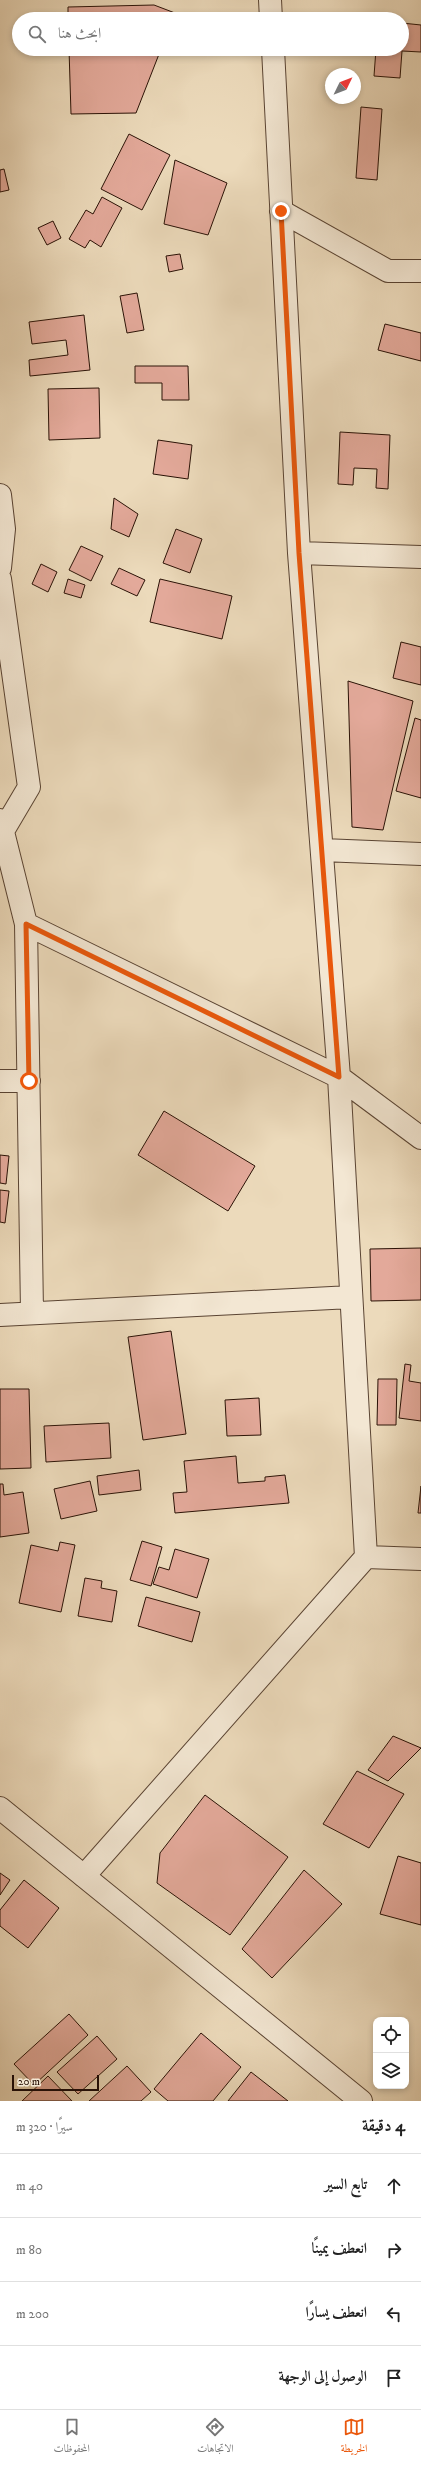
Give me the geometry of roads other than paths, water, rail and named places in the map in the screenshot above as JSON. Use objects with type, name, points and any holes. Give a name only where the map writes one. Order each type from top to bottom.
[{"type":"street","points":[[270,0],[271,12]]},
{"type":"street","points":[[84,1876],[366,1557],[339,1077],[299,553],[273,56]]},
{"type":"street","points":[[281,211],[388,271],[421,271]]},
{"type":"street","points":[[0,495],[4,529],[0,568]]},
{"type":"street","points":[[299,553],[421,557]]},
{"type":"street","points":[[0,579],[29,787],[1,825],[26,924],[32,1312]]},
{"type":"street","points":[[322,850],[421,854]]},
{"type":"street","points":[[26,924],[339,1077],[421,1138]]},
{"type":"street","points":[[0,1081],[29,1081]]},
{"type":"street","points":[[0,1315],[32,1312],[352,1297]]},
{"type":"street","points":[[366,1557],[421,1559]]},
{"type":"street","points":[[0,1808],[361,2101]]}]
